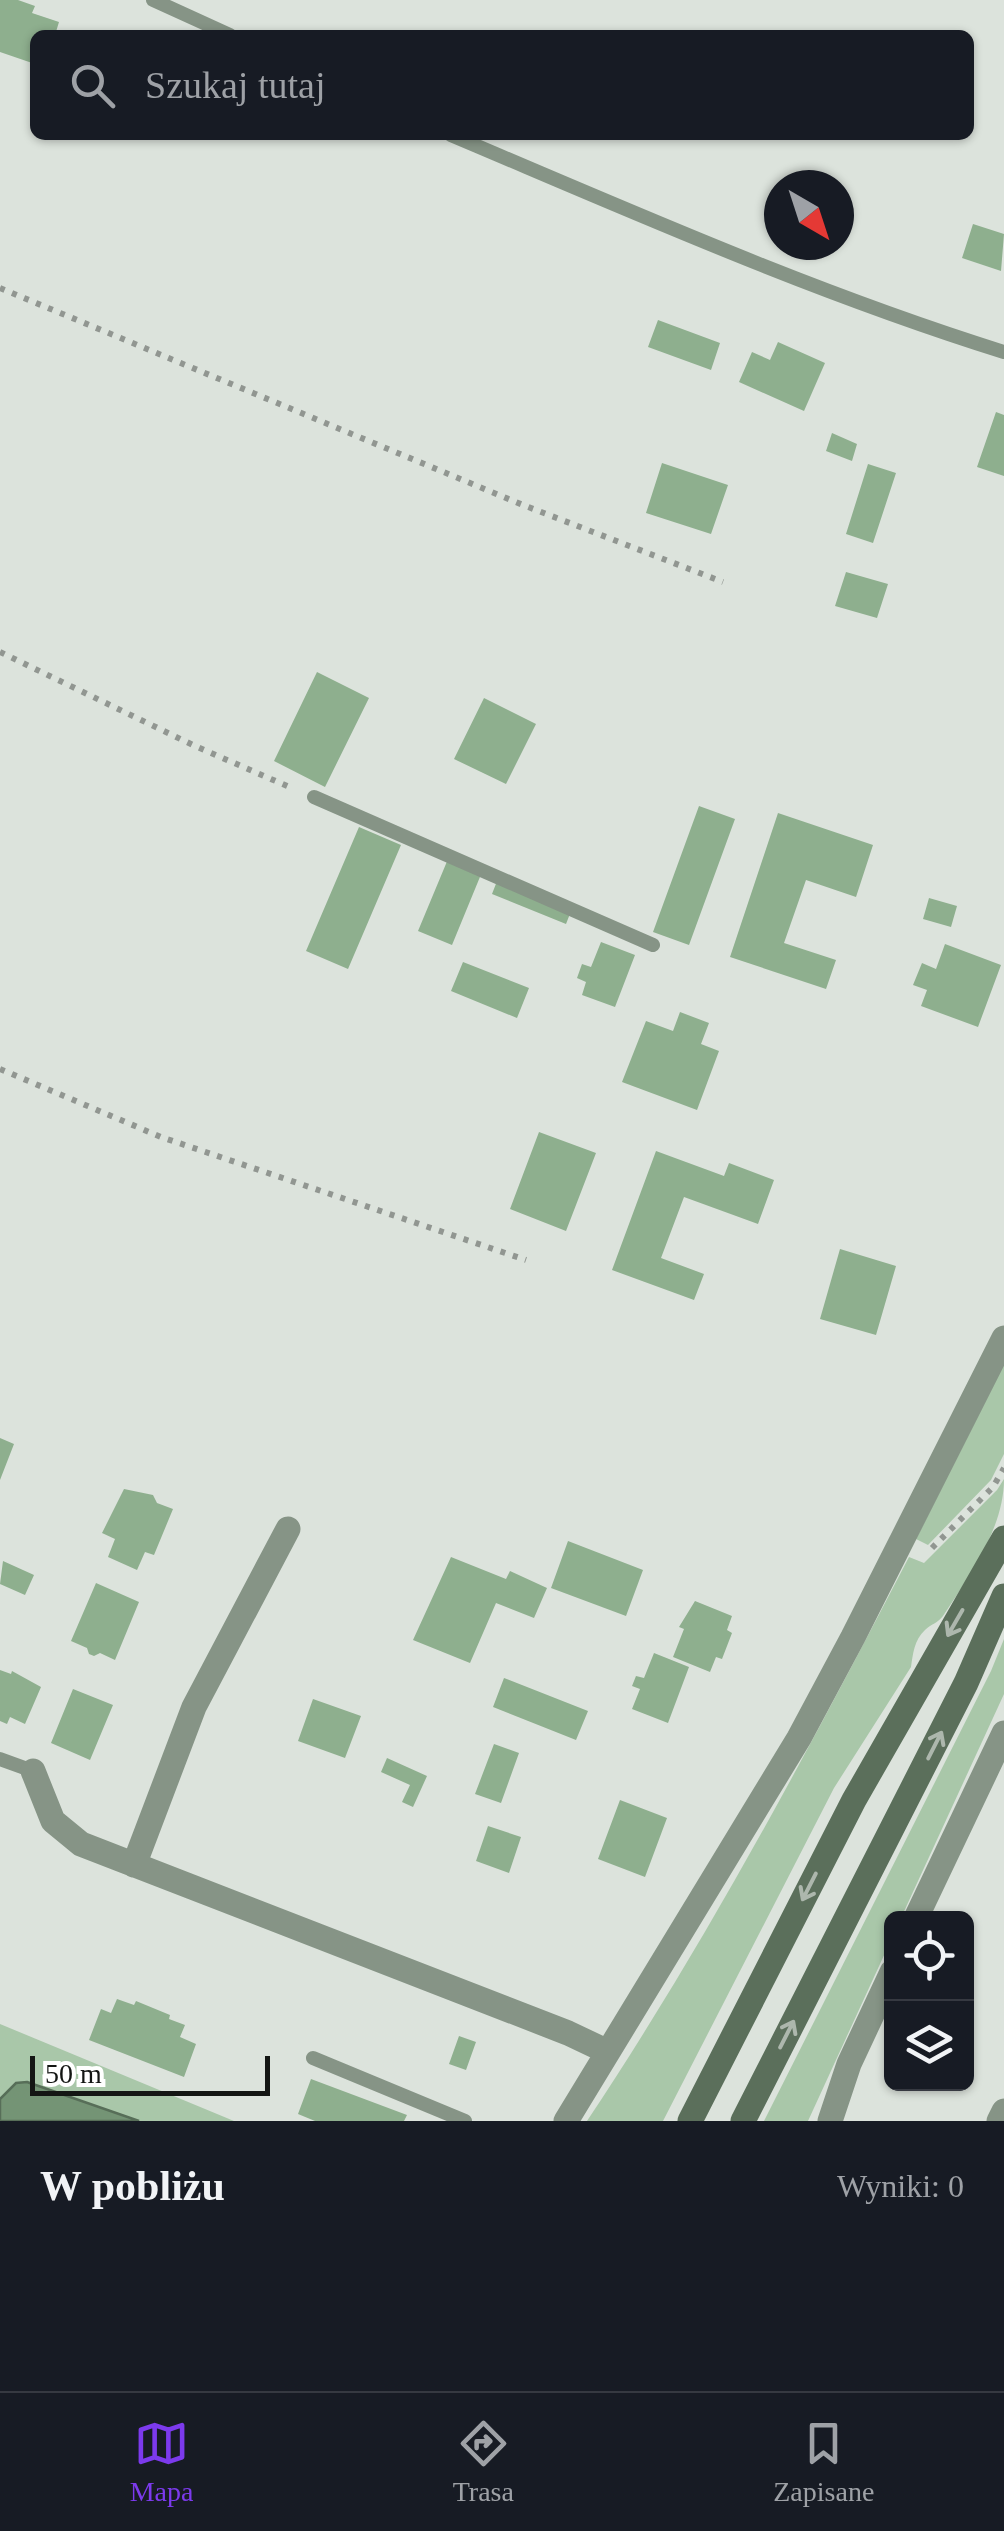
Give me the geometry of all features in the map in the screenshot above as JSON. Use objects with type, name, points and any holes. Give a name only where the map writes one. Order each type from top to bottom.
[{"type":"main road","points":[[690,2121],[854,1800],[1004,1538]]},
{"type":"main road","points":[[742,2121],[966,1684],[1004,1596]]},
{"type":"street","points":[[566,2121],[798,1738],[1004,1338]]},
{"type":"street","points":[[134,1865],[194,1707],[288,1530]]},
{"type":"street","points":[[919,1911],[1004,1732]]},
{"type":"street","points":[[32,1771],[53,1821],[81,1844],[568,2032],[608,2052]]},
{"type":"street","points":[[830,2121],[849,2064],[884,1989]]},
{"type":"street","points":[[999,2121],[1004,2111]]},
{"type":"lane","points":[[153,0],[219,30]]},
{"type":"lane","points":[[463,140],[893,318],[1004,352]]},
{"type":"lane","points":[[314,797],[653,945]]},
{"type":"lane","points":[[0,1759],[32,1771]]},
{"type":"lane","points":[[313,2058],[465,2121]]},
{"type":"path","points":[[0,288],[523,505],[722,582]]},
{"type":"path","points":[[0,652],[195,746],[314,797]]},
{"type":"path","points":[[0,1070],[162,1137],[526,1260]]},
{"type":"path","points":[[901,1541],[926,1554],[994,1486],[1004,1468]]},
{"type":"shaded area","points":[[1004,1364],[1004,1454],[991,1480],[928,1545],[916,1539]]},
{"type":"shaded area","points":[[1004,1479],[998,1515],[984,1550],[943,1616],[918,1638],[911,1667],[834,1788],[663,2121],[587,2121],[715,1914],[909,1557],[924,1563]]},
{"type":"shaded area","points":[[1004,1639],[1004,1694],[904,1911],[884,1911],[884,1955],[808,2121],[764,2121]]},
{"type":"shaded area","points":[[0,2024],[234,2121],[0,2121]]},
{"type":"shaded area","points":[[27,2082],[139,2121],[0,2121],[0,2099],[16,2083]]},
{"type":"building","points":[[0,0],[18,0],[35,6],[32,13],[59,22],[57,30],[30,30],[30,62],[0,52]]},
{"type":"building","points":[[973,224],[1004,234],[1001,271],[962,258]]},
{"type":"building","points":[[658,320],[720,343],[711,370],[648,347]]},
{"type":"building","points":[[778,342],[825,363],[804,411],[739,382],[752,352],[770,360]]},
{"type":"building","points":[[996,412],[1004,415],[1004,476],[977,467]]},
{"type":"building","points":[[832,433],[857,444],[852,461],[826,451]]},
{"type":"building","points":[[662,463],[728,485],[711,534],[646,513]]},
{"type":"building","points":[[868,464],[896,473],[873,543],[846,534]]},
{"type":"building","points":[[846,572],[888,584],[877,618],[835,606]]},
{"type":"building","points":[[317,672],[369,698],[325,787],[274,761]]},
{"type":"building","points":[[484,698],[536,724],[506,784],[454,759]]},
{"type":"building","points":[[699,806],[735,819],[689,945],[653,932]]},
{"type":"building","points":[[778,813],[873,845],[856,897],[806,880],[784,943],[836,960],[826,989],[730,957]]},
{"type":"building","points":[[359,827],[401,845],[348,969],[306,951]]},
{"type":"building","points":[[448,859],[482,872],[452,945],[418,931]]},
{"type":"building","points":[[499,876],[573,906],[566,924],[492,894]]},
{"type":"building","points":[[929,898],[957,906],[951,927],[923,919]]},
{"type":"building","points":[[601,942],[635,955],[615,1007],[582,995],[586,982],[577,978],[582,964],[591,967]]},
{"type":"building","points":[[945,944],[1001,965],[978,1027],[921,1006],[927,990],[913,985],[922,963],[936,969]]},
{"type":"building","points":[[463,962],[529,988],[517,1018],[451,991]]},
{"type":"building","points":[[680,1012],[709,1023],[701,1044],[719,1051],[697,1110],[622,1082],[646,1021],[673,1031]]},
{"type":"building","points":[[539,1132],[596,1153],[566,1231],[510,1209]]},
{"type":"building","points":[[656,1151],[724,1176],[729,1163],[774,1180],[758,1224],[684,1197],[661,1258],[704,1274],[694,1300],[612,1270]]},
{"type":"building","points":[[840,1249],[896,1266],[876,1335],[820,1319]]},
{"type":"building","points":[[0,1438],[14,1444],[0,1480]]},
{"type":"building","points":[[124,1489],[153,1495],[157,1503],[173,1509],[154,1555],[145,1552],[137,1570],[108,1557],[115,1539],[102,1533]]},
{"type":"building","points":[[568,1541],[643,1570],[626,1616],[551,1588]]},
{"type":"building","points":[[451,1557],[506,1579],[510,1571],[547,1588],[534,1618],[496,1603],[470,1663],[413,1640]]},
{"type":"building","points":[[3,1561],[34,1575],[25,1595],[0,1584]]},
{"type":"building","points":[[96,1583],[139,1602],[115,1660],[100,1653],[89,1654],[87,1648],[71,1641]]},
{"type":"building","points":[[695,1601],[732,1616],[727,1630],[732,1633],[722,1659],[716,1657],[710,1672],[673,1657],[684,1629],[679,1627]]},
{"type":"building","points":[[654,1653],[689,1667],[668,1723],[632,1709],[640,1689],[632,1686],[636,1676],[644,1678]]},
{"type":"building","points":[[0,1670],[11,1674],[12,1671],[41,1687],[25,1724],[10,1717],[7,1724],[0,1721]]},
{"type":"building","points":[[504,1678],[588,1711],[576,1740],[493,1707]]},
{"type":"building","points":[[73,1689],[113,1705],[90,1760],[51,1743]]},
{"type":"building","points":[[313,1699],[361,1716],[345,1758],[298,1741]]},
{"type":"building","points":[[494,1744],[519,1753],[501,1803],[475,1794]]},
{"type":"building","points":[[387,1758],[427,1776],[413,1807],[402,1802],[410,1785],[381,1772]]},
{"type":"building","points":[[620,1800],[667,1818],[645,1877],[598,1859]]},
{"type":"building","points":[[488,1826],[521,1837],[509,1873],[476,1861]]},
{"type":"building","points":[[117,1999],[134,2005],[136,2001],[185,2025],[180,2037],[196,2044],[184,2077],[89,2040],[101,2009],[111,2013]]},
{"type":"building","points":[[459,2036],[476,2042],[466,2070],[449,2064]]},
{"type":"building","points":[[311,2079],[407,2115],[404,2121],[315,2121],[298,2114]]}]
